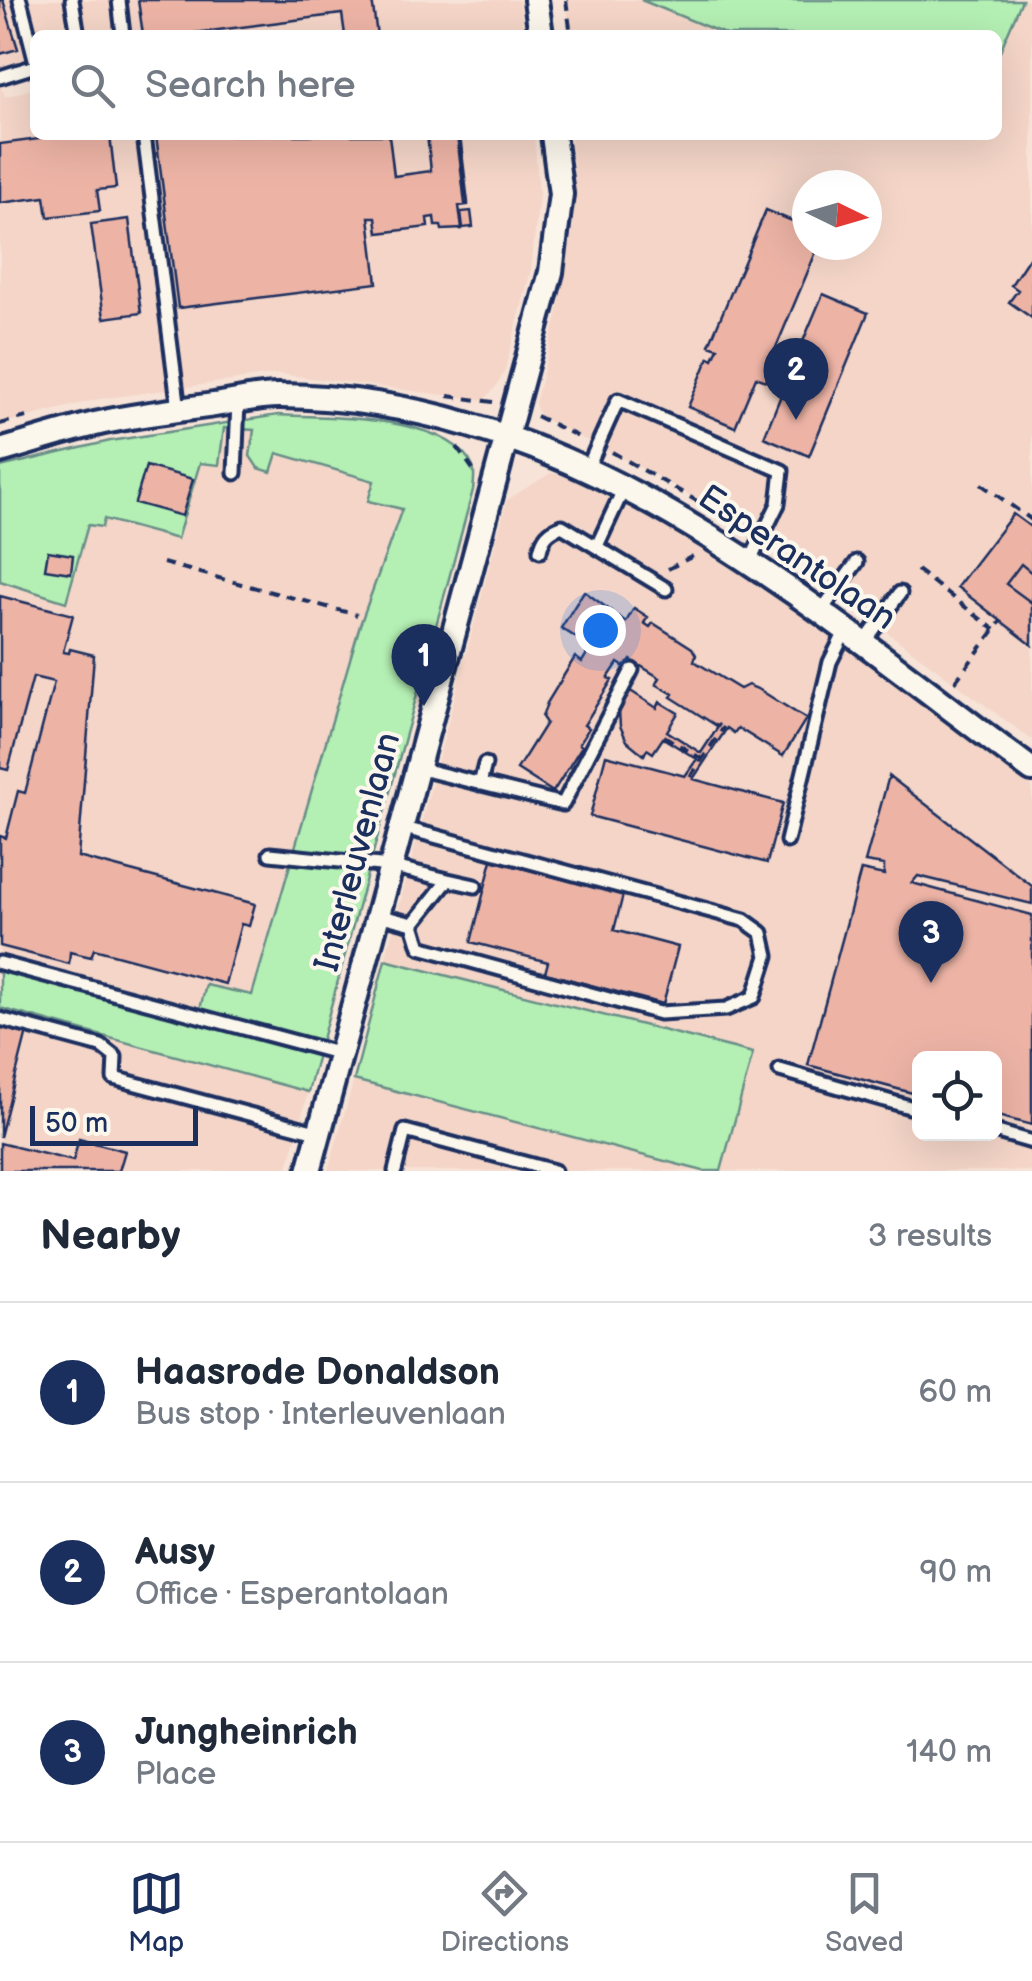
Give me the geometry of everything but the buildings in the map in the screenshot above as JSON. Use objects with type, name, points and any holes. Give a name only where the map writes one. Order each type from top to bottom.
[{"type":"street","points":[[536,0],[540,30]]},
{"type":"street","name":"Interleuvenlaan","points":[[310,1171],[551,272],[561,194],[555,140]]},
{"type":"street","points":[[0,451],[106,421],[279,396],[439,416],[505,434]]},
{"type":"street","name":"Esperantolaan","points":[[505,434],[624,488],[750,561],[1032,770]]},
{"type":"lane","points":[[20,0],[30,41]]},
{"type":"lane","points":[[72,0],[77,30]]},
{"type":"lane","points":[[119,0],[122,30]]},
{"type":"lane","points":[[0,77],[30,64]]},
{"type":"lane","points":[[145,140],[178,410]]},
{"type":"lane","points":[[587,469],[618,400],[782,471],[778,504],[750,561]]},
{"type":"lane","points":[[236,473],[238,402]]},
{"type":"lane","points":[[597,546],[624,488]]},
{"type":"lane","points":[[540,551],[542,539],[562,526],[666,589]]},
{"type":"lane","points":[[821,611],[857,562]]},
{"type":"lane","points":[[787,841],[830,662],[900,593]]},
{"type":"lane","points":[[416,768],[563,804],[632,670]]},
{"type":"lane","points":[[480,784],[485,764]]},
{"type":"lane","points":[[401,827],[744,920],[762,932],[768,956],[754,997],[726,1009],[660,1013],[420,947],[412,924]]},
{"type":"lane","points":[[270,854],[390,866],[475,886]]},
{"type":"lane","points":[[412,924],[448,880]]},
{"type":"lane","points":[[378,915],[412,924]]},
{"type":"lane","points":[[0,964],[341,1054]]},
{"type":"lane","points":[[0,1019],[100,1046],[114,1057],[114,1078],[320,1132]]},
{"type":"lane","points":[[780,1070],[912,1108]]},
{"type":"lane","points":[[395,1171],[405,1131],[554,1171]]},
{"type":"lane","points":[[1002,1134],[1032,1142]]},
{"type":"path","points":[[566,0],[570,30]]},
{"type":"path","points":[[484,400],[494,389]]},
{"type":"path","points":[[981,484],[1032,520]]},
{"type":"path","points":[[650,578],[708,548]]},
{"type":"path","points":[[163,563],[357,615]]},
{"type":"path","points":[[918,570],[995,630]]},
{"type":"path","points":[[955,682],[1002,621]]},
{"type":"path","points":[[690,777],[724,727]]},
{"type":"path","points":[[664,736],[702,759]]},
{"type":"shaded area","points":[[0,0],[519,0],[524,30],[30,30],[30,78],[0,84]]},
{"type":"shaded area","points":[[566,0],[641,0],[715,30],[570,30]]},
{"type":"shaded area","points":[[1022,0],[1032,0],[1032,740],[762,539],[655,475],[540,417],[535,404],[558,312],[573,227],[575,182],[571,140],[1002,140],[1002,46]]},
{"type":"shaded area","points":[[0,84],[5,97],[30,90],[30,140],[534,140],[539,194],[531,270],[504,373],[484,400],[279,374],[99,399],[0,424]]},
{"type":"shaded area","points":[[278,415],[362,420],[437,433],[455,445],[474,469],[473,490],[434,639],[368,864],[314,1070],[0,985],[0,467],[110,441]]},
{"type":"shaded area","points":[[551,473],[572,478],[708,548],[1032,787],[1032,1171],[721,1171],[752,1053],[385,960],[507,500]]},
{"type":"shaded area","points":[[0,1008],[308,1092],[287,1171],[0,1171]]},
{"type":"shaded area","points":[[354,1080],[703,1171],[328,1171]]},
{"type":"green space","points":[[641,0],[1022,0],[1002,46],[1002,30],[715,30]]},
{"type":"green space","points":[[278,415],[356,419],[414,428],[440,437],[460,450],[473,467],[474,475],[308,1092],[0,1008],[0,965],[198,1017],[206,985],[252,995],[360,625],[402,509],[368,501],[374,481],[277,453],[271,472],[258,468],[250,456],[254,430],[224,428],[219,465],[200,463],[177,539],[104,519],[102,527],[88,525],[66,602],[0,581],[0,467],[110,441]]},
{"type":"green space","points":[[385,960],[753,1053],[721,1171],[703,1171],[354,1080]]},
{"type":"place","name":"Ausy","points":[[796,420]]},
{"type":"place","name":"Haasrode Donaldson","points":[[424,706]]},
{"type":"place","name":"Jungheinrich","points":[[931,983]]}]
